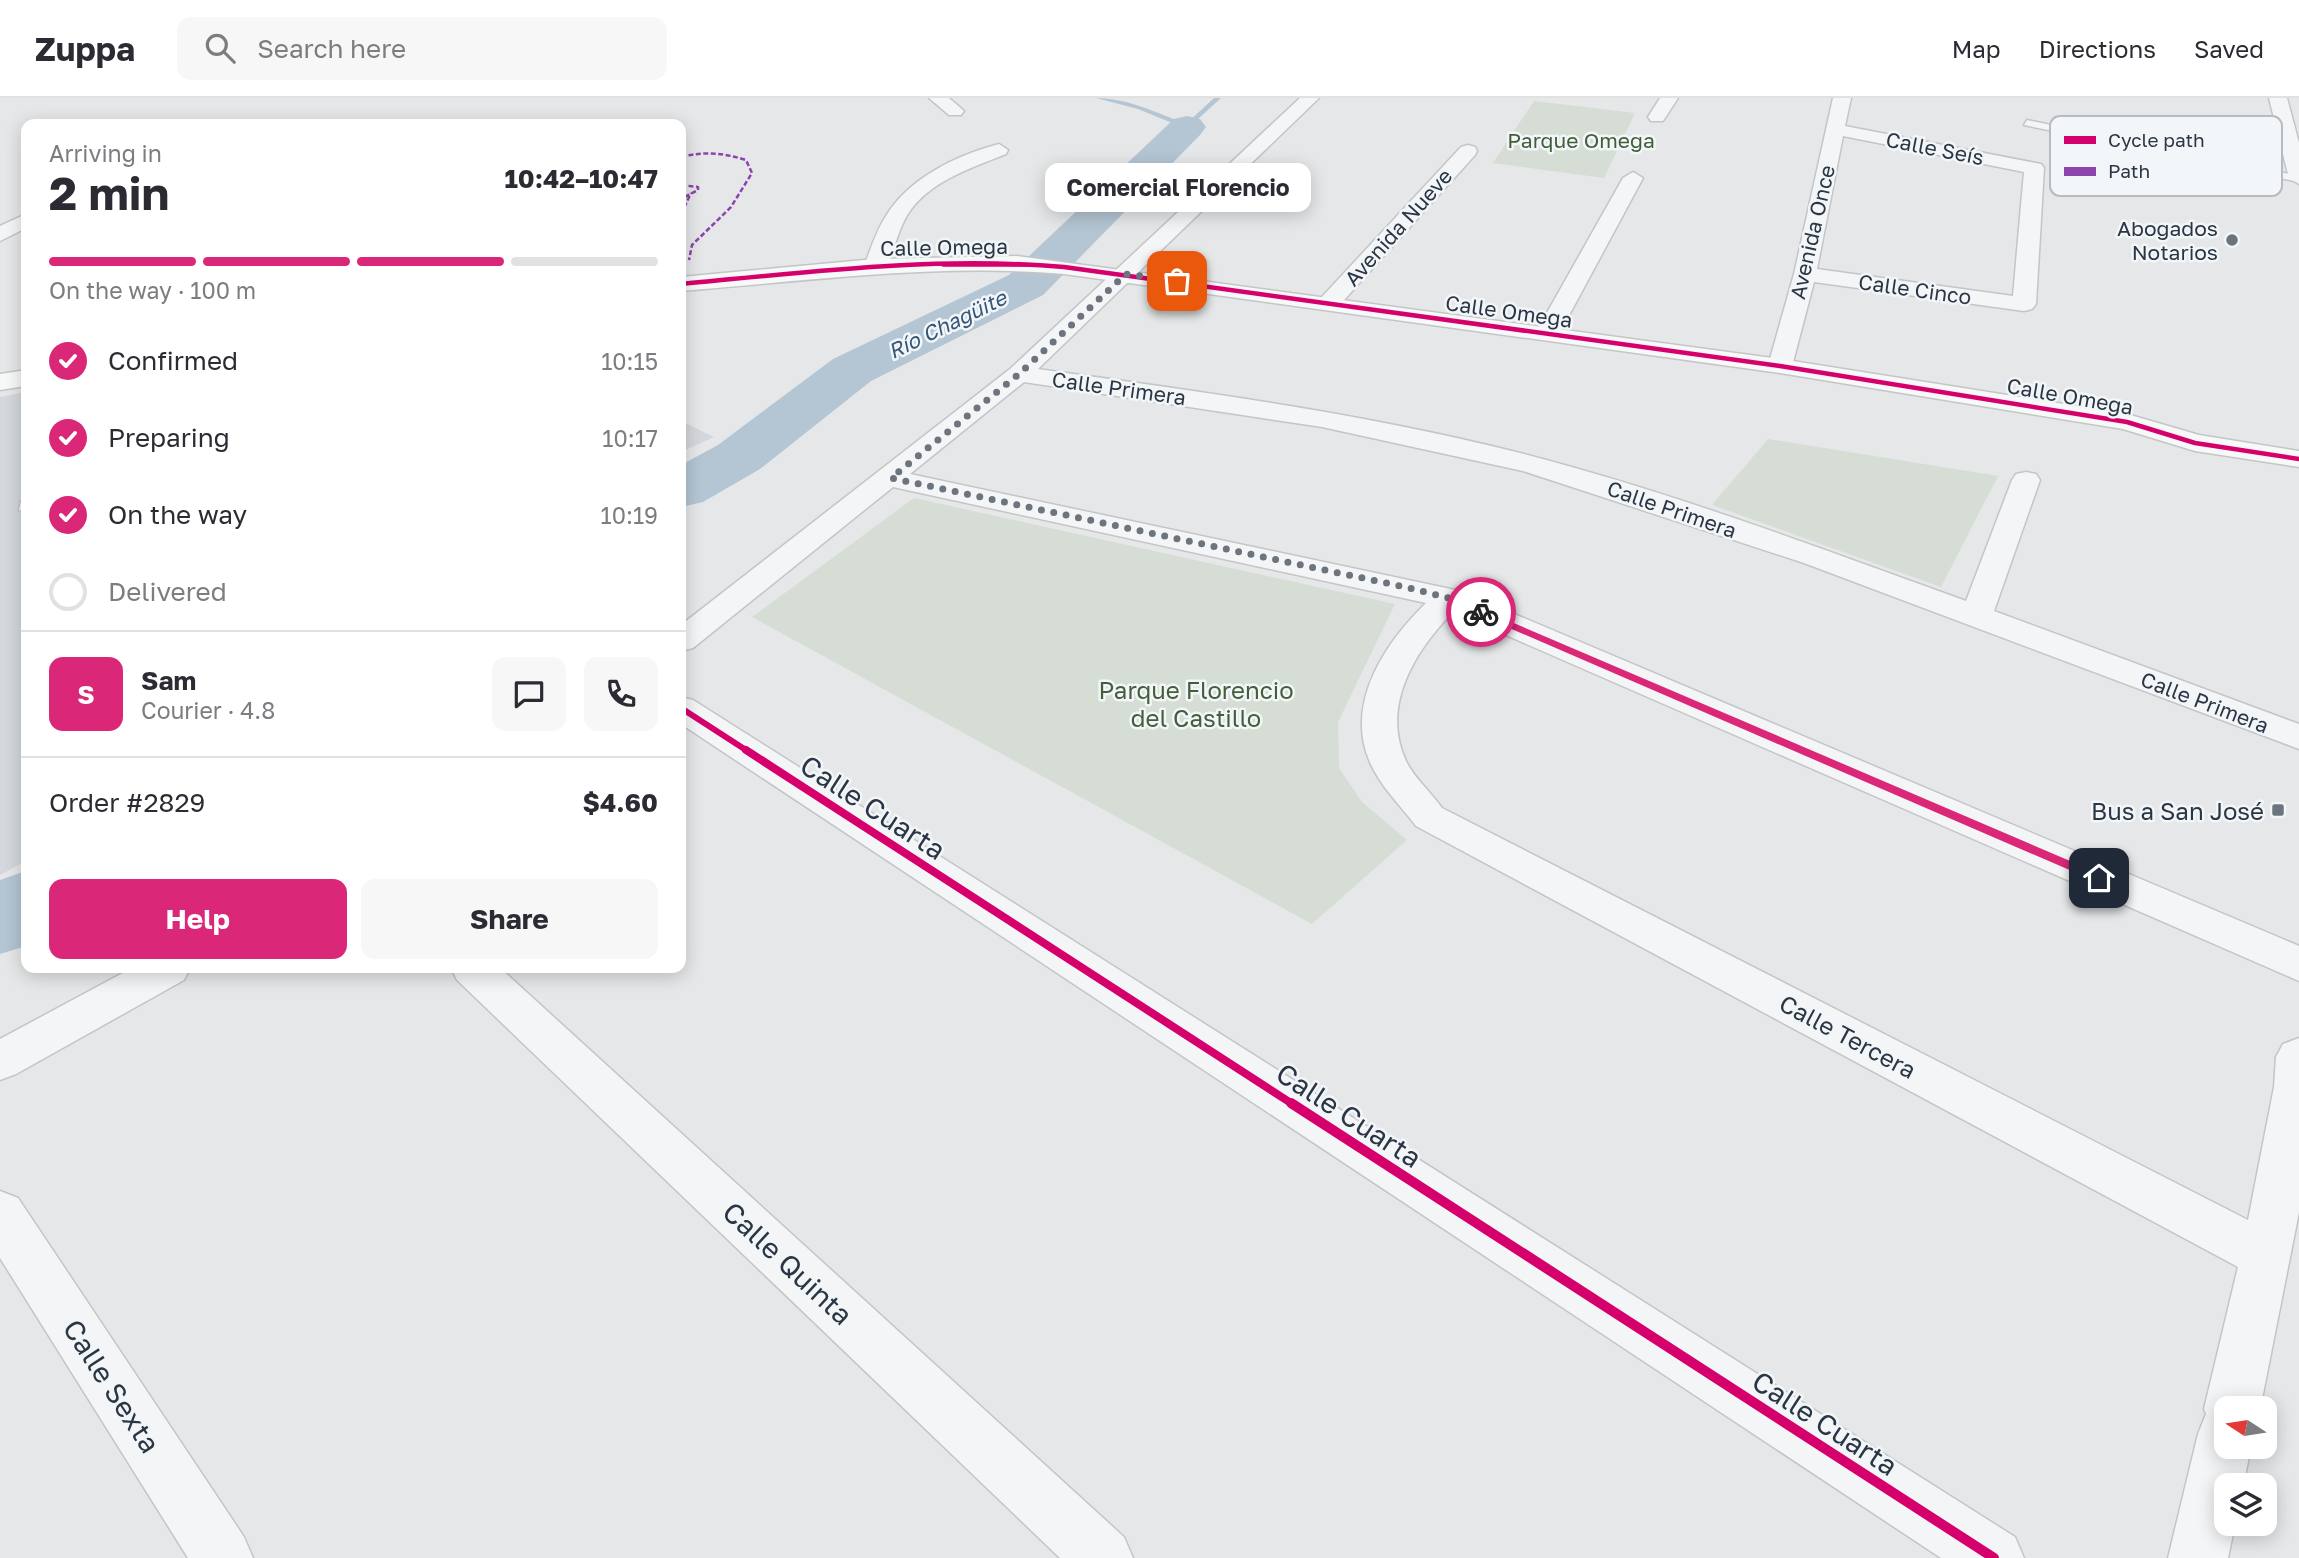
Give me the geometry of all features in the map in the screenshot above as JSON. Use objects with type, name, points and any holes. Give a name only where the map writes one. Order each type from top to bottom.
[{"type":"street","points":[[938,98],[955,111]]},
{"type":"street","points":[[686,637],[891,478],[1019,374],[1310,98]]},
{"type":"street","points":[[1657,117],[1669,98]]},
{"type":"street","name":"Avenida Once","points":[[1780,366],[1805,274],[1842,98]]},
{"type":"street","points":[[2278,98],[2299,178]]},
{"type":"street","name":"Calle Seís","points":[[1835,129],[2034,167],[2024,304]]},
{"type":"street","points":[[875,266],[895,217],[914,192],[940,175],[999,150]]},
{"type":"street","name":"Avenida Nueve","points":[[1328,304],[1468,151]]},
{"type":"street","points":[[1547,334],[1633,178]]},
{"type":"street","points":[[0,234],[21,213]]},
{"type":"street","name":"Calle Omega","points":[[686,283],[875,266],[1017,263],[1064,267],[1780,366],[2127,422],[2195,443],[2299,459]]},
{"type":"street","name":"Calle Cinco","points":[[1805,274],[2024,304]]},
{"type":"street","name":"Calle Omega","points":[[686,277],[708,279]]},
{"type":"street","name":"Calle Primera","points":[[1019,374],[1172,395],[1500,457],[1629,494],[1843,566],[2299,737]]},
{"type":"street","points":[[0,382],[21,379]]},
{"type":"street","name":"Calle Omega","points":[[2127,422],[2176,419],[2299,435]]},
{"type":"street","points":[[891,478],[1449,598],[2299,964]]},
{"type":"street","points":[[1976,616],[2026,480]]},
{"type":"street","name":"Calle Tercera","points":[[1449,598],[1420,626],[1387,677],[1379,718],[1388,760],[1429,817],[2266,1256]]},
{"type":"street","name":"Calle Cuarta","points":[[686,711],[1994,1558]]},
{"type":"street","points":[[0,1060],[160,973]]},
{"type":"street","name":"Calle Quinta","points":[[477,973],[1103,1558]]},
{"type":"street","points":[[2235,1396],[2266,1256],[2297,1087],[2299,1057]]},
{"type":"street","name":"Calle Sexta","points":[[0,1214],[223,1558]]},
{"type":"street","points":[[2198,1558],[2220,1460]]},
{"type":"lane","points":[[2027,123],[2050,128]]},
{"type":"shaded area","points":[[21,393],[21,864],[0,875],[0,397]]},
{"type":"shaded area","points":[[686,423],[714,437],[686,450]]},
{"type":"green space","name":"Parque Omega","points":[[1534,101],[1635,113],[1604,178],[1493,163]]},
{"type":"green space","points":[[1768,439],[1998,476],[1941,587],[1712,505]]},
{"type":"green space","name":"Parque Florencio del Castillo","points":[[914,498],[1395,604],[1338,722],[1339,768],[1362,802],[1407,840],[1312,924],[752,617]]},
{"type":"waterway","points":[[1099,98],[1140,108],[1187,127],[1218,98]]},
{"type":"waterway","name":"Río Chagüite","points":[[686,486],[739,457],[852,370],[1026,285],[1187,127]]},
{"type":"waterway","name":"Río Chagüite","points":[[0,921],[21,907]]},
{"type":"marked path","points":[[686,156],[706,153],[729,155],[746,160],[752,173],[731,207],[692,245],[689,260]]},
{"type":"marked path","points":[[686,186],[698,187],[698,190],[686,196]]},
{"type":"marked path","points":[[686,207],[691,193]]},
{"type":"cycle path","points":[[686,284],[875,266],[1017,263],[1064,267],[1780,366],[2127,422],[2195,443],[2299,459]]},
{"type":"cycle path","points":[[686,711],[1994,1558]]},
{"type":"way so far","points":[[1177,281],[1126,274],[1019,374],[891,478],[1405,587],[1449,598],[1481,612]]},
{"type":"place","name":"Abogados Notarios","points":[[2232,240]]},
{"type":"place","name":"Comercial Florencio","points":[[1177,281]]},
{"type":"place","name":"Bus a San José","points":[[2278,810]]},
{"type":"route","points":[[1481,612],[2099,878]]}]
